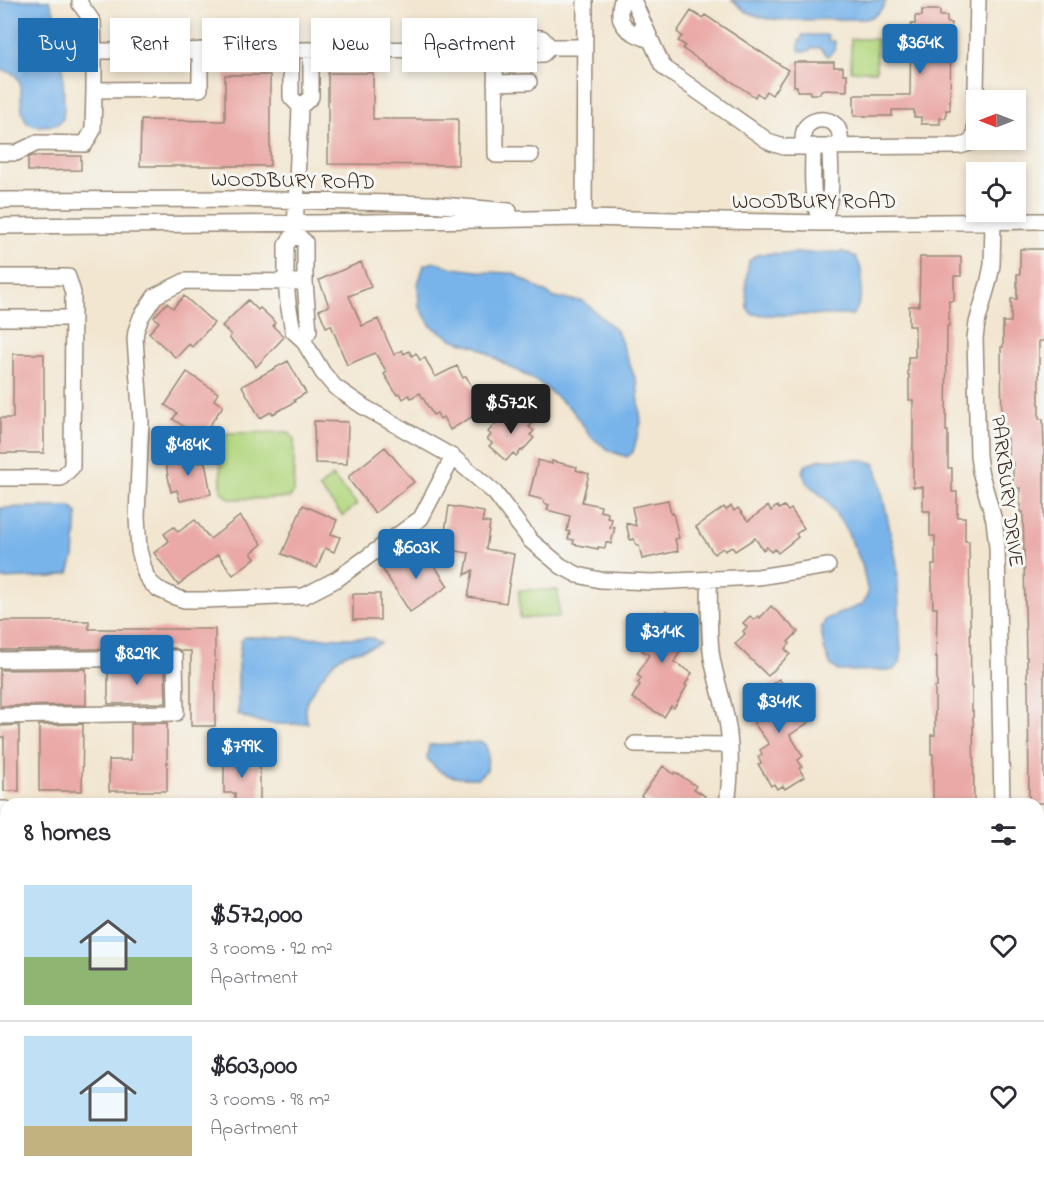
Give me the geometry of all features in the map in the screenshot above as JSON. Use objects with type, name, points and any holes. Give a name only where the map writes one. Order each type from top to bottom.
[{"type":"street","points":[[80,0],[80,4],[90,18]]},
{"type":"street","points":[[584,218],[585,0]]},
{"type":"street","points":[[622,0],[619,13],[621,22],[626,29],[650,40]]},
{"type":"street","points":[[633,0],[662,65],[670,73],[771,143],[784,147],[960,146],[973,139],[975,134],[978,0]]},
{"type":"street","points":[[537,55],[543,54],[550,47],[585,47]]},
{"type":"street","points":[[94,90],[200,89],[200,50],[98,51]]},
{"type":"street","points":[[299,51],[311,51]]},
{"type":"street","points":[[0,153],[16,153],[37,143],[85,144],[93,130],[94,72]]},
{"type":"street","points":[[291,72],[291,97],[300,107],[295,228],[286,245],[286,282],[293,332],[303,340],[323,373],[335,387],[364,407],[453,457],[495,493],[531,541],[561,566],[578,575],[600,579],[652,582],[709,580],[758,577],[828,566]]},
{"type":"street","points":[[300,107],[311,97],[311,72]]},
{"type":"street","points":[[495,72],[496,155],[531,155]]},
{"type":"street","points":[[495,83],[529,82]]},
{"type":"street","points":[[817,120],[824,120],[835,124],[839,129],[829,204],[820,223],[814,204],[808,146],[803,136],[807,126],[817,120]]},
{"type":"street","name":"WOODBURY ROAD","points":[[0,200],[237,199],[430,204],[584,218]]},
{"type":"street","name":"WOODBURY ROAD","points":[[0,226],[295,228],[584,218],[820,223],[993,222]]},
{"type":"street","name":"WOODBURY ROAD","points":[[1026,221],[1044,221]]},
{"type":"street","name":"PARKBURY DRIVE","points":[[993,222],[992,265],[977,323],[975,351],[978,455],[994,520],[997,547],[1002,798]]},
{"type":"street","points":[[295,228],[304,242],[309,331],[303,340]]},
{"type":"street","points":[[0,277],[68,277],[73,293],[72,466],[61,478],[0,478]]},
{"type":"street","points":[[305,282],[185,281],[155,296],[141,317],[135,339],[141,422],[137,517],[139,550],[146,576],[151,583],[158,589],[184,600],[304,596],[337,579],[421,518],[453,457]]},
{"type":"street","points":[[0,318],[73,318]]},
{"type":"street","points":[[709,580],[712,659],[727,721],[730,745],[728,798]]},
{"type":"street","points":[[0,660],[175,658],[176,713],[0,716]]},
{"type":"street","points":[[635,744],[730,745]]},
{"type":"green space","points":[[851,39],[877,39],[876,71],[851,71]]},
{"type":"green space","points":[[288,432],[294,438],[294,492],[289,498],[230,499],[221,491],[220,439],[228,433]]},
{"type":"green space","points":[[332,476],[357,504],[343,516],[319,488]]},
{"type":"green space","points":[[519,590],[558,590],[559,617],[520,618]]},
{"type":"water","points":[[0,0],[49,0],[57,18],[18,18],[18,72],[63,72],[63,119],[56,125],[37,126],[27,123],[23,114],[19,80],[15,75],[0,70]]},
{"type":"water","points":[[732,0],[886,0],[879,12],[866,19],[782,20],[762,18],[745,11]]},
{"type":"water","points":[[802,35],[828,35],[828,41],[835,41],[835,49],[828,56],[820,48],[799,51],[799,40],[802,40]]},
{"type":"water","points":[[843,252],[855,256],[861,271],[860,299],[852,315],[767,315],[752,314],[747,309],[746,281],[749,261],[758,254]]},
{"type":"water","points":[[434,262],[454,268],[513,273],[555,298],[583,301],[617,331],[637,383],[641,423],[633,452],[627,457],[610,451],[591,437],[572,410],[538,382],[478,347],[454,340],[431,326],[419,306],[418,284],[424,265]]},
{"type":"water","points":[[822,459],[863,460],[874,463],[897,564],[901,656],[900,663],[893,670],[838,671],[830,664],[824,648],[821,628],[826,619],[863,604],[868,593],[862,564],[845,527],[826,500],[807,483],[802,471],[807,464]]},
{"type":"water","points":[[71,507],[77,513],[74,557],[69,573],[53,577],[0,579],[0,508]]},
{"type":"water","points":[[245,637],[372,638],[381,643],[346,654],[334,662],[315,687],[307,703],[305,711],[308,723],[281,724],[254,721],[238,714],[238,666],[241,641]]},
{"type":"water","points":[[481,742],[485,744],[488,752],[487,770],[478,778],[449,776],[437,769],[427,758],[429,745]]},
{"type":"building","points":[[922,10],[940,10],[940,16],[947,16],[947,23],[951,23],[950,110],[946,110],[946,118],[940,118],[940,124],[921,124],[921,117],[914,117],[914,110],[892,110],[892,116],[854,116],[854,95],[910,95],[911,24],[915,24],[915,16],[922,16]]},
{"type":"building","points":[[691,11],[702,18],[705,15],[788,70],[772,95],[766,91],[763,97],[757,93],[755,97],[683,49],[685,45],[678,41],[682,36],[677,32]]},
{"type":"building","points":[[794,62],[834,62],[834,67],[843,67],[843,74],[847,74],[847,91],[821,90],[820,94],[810,94],[810,91],[797,91],[797,86],[794,86]]},
{"type":"building","points":[[328,73],[373,73],[373,119],[458,119],[458,165],[328,164]]},
{"type":"building","points":[[225,75],[270,75],[270,166],[140,166],[141,120],[225,121]]},
{"type":"building","points":[[32,156],[81,156],[81,170],[28,171],[28,158]]},
{"type":"building","points":[[1020,249],[1044,249],[1044,341],[1039,341],[1039,419],[1043,419],[1044,446],[1044,798],[1029,798],[1023,512],[1020,512],[1020,488],[1013,488],[1013,463],[1008,463],[1008,439],[1002,439],[1003,322],[1011,322],[1011,299],[1017,299],[1017,274],[1020,274]]},
{"type":"building","points":[[920,257],[961,257],[961,276],[954,276],[954,301],[949,301],[946,431],[948,431],[948,468],[952,468],[952,492],[957,492],[957,517],[965,517],[965,541],[969,541],[974,798],[933,798],[931,735],[935,735],[935,687],[937,687],[937,608],[933,608],[932,584],[932,565],[935,565],[935,536],[930,536],[930,511],[923,511],[923,487],[913,487],[913,400],[909,400],[908,375],[908,357],[915,357],[915,326],[909,326],[909,306],[919,306]]},
{"type":"building","points":[[361,262],[371,287],[349,296],[362,326],[378,319],[394,355],[402,350],[404,354],[409,351],[412,356],[416,353],[420,360],[425,358],[435,377],[457,366],[463,378],[466,376],[482,411],[450,430],[443,417],[440,419],[437,413],[433,415],[420,393],[403,399],[400,393],[397,395],[384,374],[387,372],[375,353],[347,365],[331,325],[326,327],[319,310],[329,306],[319,280]]},
{"type":"building","points":[[184,296],[214,323],[192,347],[189,344],[176,358],[149,333],[159,322],[154,317],[167,303],[173,308]]},
{"type":"building","points":[[248,300],[272,319],[275,323],[273,326],[284,337],[256,367],[253,361],[229,338],[231,335],[222,326]]},
{"type":"building","points":[[13,354],[44,354],[44,453],[0,453],[0,418],[13,418]]},
{"type":"building","points":[[288,361],[306,393],[273,414],[271,412],[260,418],[242,386]]},
{"type":"building","points":[[187,372],[218,393],[214,400],[223,406],[201,438],[173,419],[177,413],[165,405]]},
{"type":"building","points":[[511,411],[516,414],[519,411],[533,423],[529,427],[534,431],[530,435],[534,438],[516,456],[513,453],[506,461],[489,446],[492,443],[487,439],[491,435],[488,432],[505,413],[507,415]]},
{"type":"building","points":[[314,421],[348,422],[347,464],[315,463]]},
{"type":"building","points":[[385,447],[414,482],[375,513],[349,480],[349,476]]},
{"type":"building","points":[[197,453],[199,463],[205,462],[211,494],[180,501],[177,490],[171,492],[165,460]]},
{"type":"building","points":[[538,460],[577,467],[576,470],[589,474],[582,502],[601,506],[600,511],[608,513],[607,518],[612,519],[610,528],[615,527],[611,544],[606,542],[605,548],[598,547],[598,549],[573,544],[574,540],[568,539],[570,532],[567,531],[570,516],[547,510],[549,505],[544,503],[544,500],[529,496]]},
{"type":"building","points":[[668,500],[679,538],[675,539],[678,551],[642,559],[639,545],[636,545],[634,539],[630,540],[626,523],[636,526],[632,507]]},
{"type":"building","points":[[303,505],[337,520],[331,534],[340,537],[334,552],[325,548],[317,568],[282,554]]},
{"type":"building","points":[[449,506],[484,512],[482,522],[490,523],[486,549],[514,554],[506,603],[468,597],[473,570],[465,575],[469,553],[450,550],[452,539],[444,538]]},
{"type":"building","points":[[731,506],[734,511],[738,508],[748,521],[768,506],[771,511],[777,506],[779,509],[784,506],[788,511],[791,509],[804,528],[796,534],[798,537],[778,553],[775,549],[771,552],[767,547],[763,550],[755,538],[735,551],[732,547],[725,551],[723,548],[714,554],[696,527],[724,507],[726,510]]},
{"type":"building","points":[[240,516],[262,544],[251,553],[255,558],[233,575],[218,554],[178,585],[154,553],[169,541],[164,534],[174,527],[178,532],[195,520],[210,539]]},
{"type":"building","points":[[424,550],[448,586],[410,612],[383,570],[397,561],[400,566]]},
{"type":"building","points":[[353,594],[380,594],[380,620],[353,620]]},
{"type":"building","points":[[771,606],[798,632],[788,642],[790,644],[785,649],[790,654],[768,676],[735,644],[745,634],[743,631],[747,627],[743,623],[750,616],[754,620],[758,616],[760,618]]},
{"type":"building","points":[[666,610],[681,620],[679,625],[684,628],[681,632],[685,635],[680,642],[684,644],[674,662],[692,673],[674,708],[671,706],[664,717],[632,698],[640,685],[638,683],[641,678],[637,675],[649,655],[642,650],[644,647],[639,644],[642,639],[639,637],[652,615],[655,617],[658,612],[663,615]]},
{"type":"building","points":[[0,621],[89,621],[89,629],[215,629],[215,726],[191,726],[191,651],[181,651],[175,648],[0,650]]},
{"type":"building","points":[[165,668],[166,703],[108,704],[108,669]]},
{"type":"building","points":[[86,669],[86,705],[0,706],[0,670]]},
{"type":"building","points":[[779,679],[787,690],[789,688],[804,709],[801,711],[809,722],[790,735],[803,756],[798,760],[804,777],[785,789],[783,786],[777,789],[774,784],[771,786],[758,764],[761,763],[758,757],[762,754],[760,750],[769,744],[754,723],[758,719],[755,715],[758,713],[749,700]]},
{"type":"building","points":[[167,723],[167,791],[109,791],[109,760],[131,760],[131,724]]},
{"type":"building","points":[[83,724],[82,791],[39,791],[39,725]]},
{"type":"building","points":[[19,725],[19,791],[4,791],[4,737],[0,737],[0,726]]},
{"type":"building","points":[[224,755],[250,755],[250,765],[260,765],[260,798],[235,798],[235,793],[224,793]]},
{"type":"building","points":[[663,766],[696,786],[694,789],[705,796],[704,798],[644,798],[641,796]]}]
